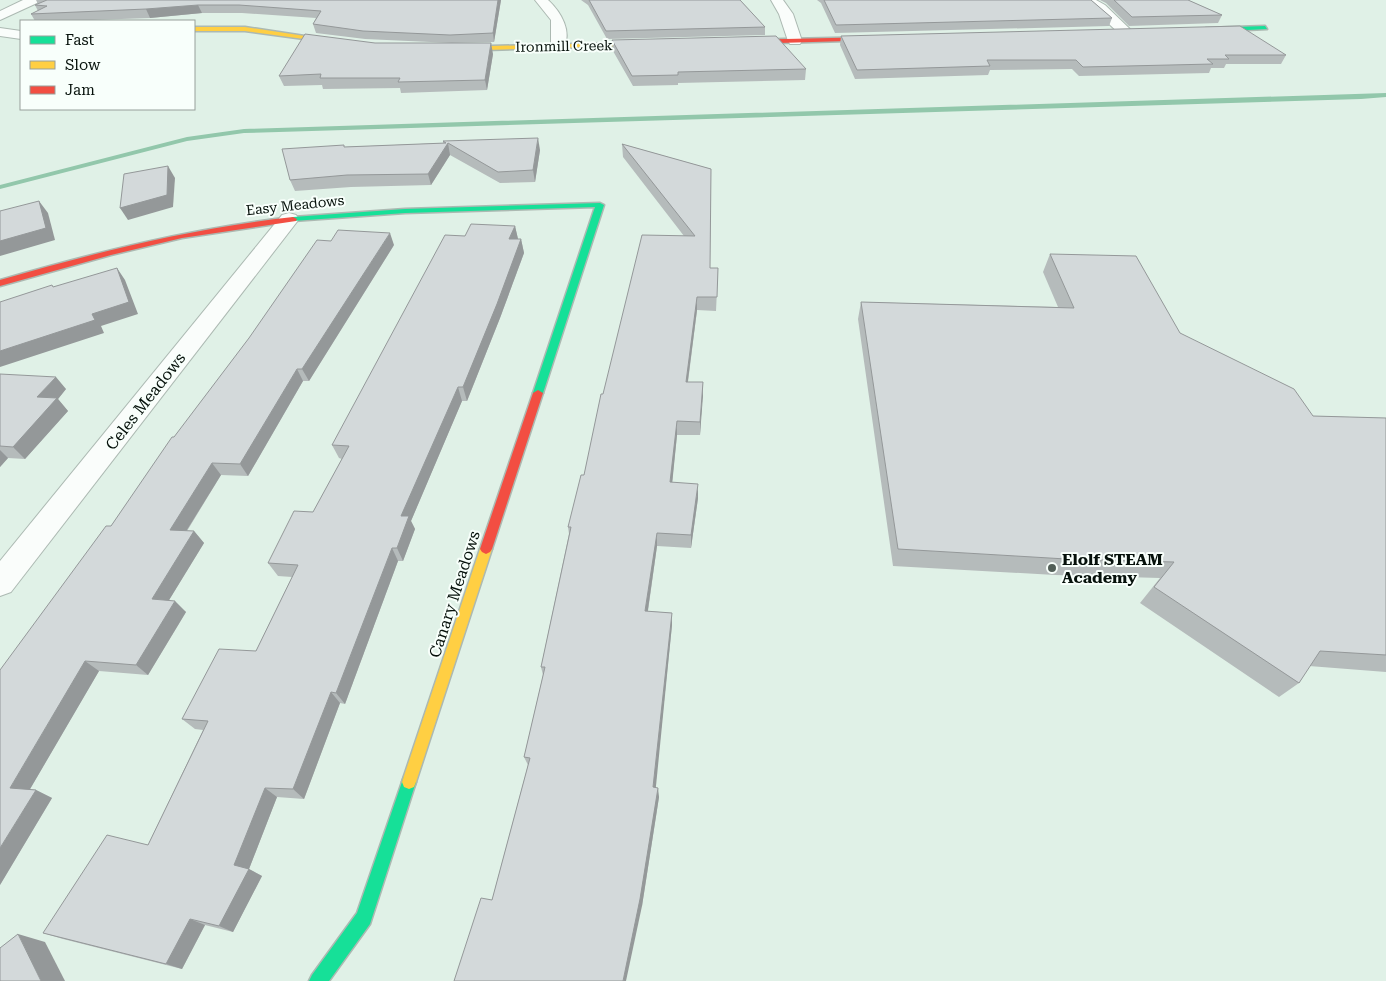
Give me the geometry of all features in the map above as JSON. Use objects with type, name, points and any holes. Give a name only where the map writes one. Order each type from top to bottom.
[{"type":"street","points":[[0,16],[33,0]]},
{"type":"street","points":[[541,0],[556,14],[561,28],[558,46]]},
{"type":"street","points":[[777,0],[786,14],[794,41]]},
{"type":"street","points":[[1087,0],[1132,33]]},
{"type":"street","points":[[1196,30],[1265,28]]},
{"type":"street","points":[[195,29],[245,29],[353,44]]},
{"type":"street","points":[[0,32],[20,35]]},
{"type":"street","points":[[1108,33],[1132,33]]},
{"type":"street","points":[[736,42],[892,38]]},
{"type":"street","name":"Ironmill Creek","points":[[443,49],[667,44]]},
{"type":"street","name":"Easy Meadows","points":[[0,283],[113,251],[174,237],[289,219],[347,214],[600,205]]},
{"type":"street","name":"Canary Meadows","points":[[318,981],[364,918],[600,205]]},
{"type":"street","name":"Celes Meadows","points":[[0,583],[289,219]]},
{"type":"building","points":[[47,0],[498,0],[493,33],[450,35],[363,31],[313,24],[321,11],[239,5],[198,5],[31,14],[47,6],[35,5]]},
{"type":"building","points":[[589,0],[740,0],[765,27],[606,31]]},
{"type":"building","points":[[824,0],[1091,0],[1112,18],[836,25]]},
{"type":"building","points":[[1114,0],[1188,0],[1222,15],[1132,17]]},
{"type":"building","points":[[1240,26],[1286,55],[1225,55],[1229,59],[1207,59],[1213,64],[1083,67],[1076,60],[987,60],[990,66],[857,70],[841,36]]},
{"type":"building","points":[[305,34],[375,43],[491,43],[485,80],[398,82],[400,78],[320,78],[321,74],[279,76]]},
{"type":"building","points":[[776,36],[806,69],[678,72],[678,75],[632,76],[612,40]]},
{"type":"building","points":[[538,138],[533,170],[498,172],[448,143],[428,174],[347,175],[290,180],[282,149],[344,145],[344,147]]},
{"type":"building","points":[[622,144],[711,169],[710,268],[718,268],[717,297],[697,297],[686,382],[703,382],[700,422],[677,421],[670,482],[698,484],[691,535],[657,533],[645,611],[672,613],[653,787],[658,788],[640,899],[623,981],[454,981],[481,898],[492,900],[530,758],[524,757],[545,667],[541,667],[571,527],[568,527],[581,475],[584,475],[601,394],[603,394],[642,235],[695,236]]},
{"type":"building","points":[[168,166],[167,195],[120,208],[124,174]]},
{"type":"building","points":[[39,201],[46,228],[0,241],[0,211]]},
{"type":"building","points":[[471,224],[515,226],[509,239],[521,239],[463,387],[458,387],[401,516],[409,516],[397,548],[392,548],[336,693],[331,692],[293,789],[265,788],[234,865],[249,869],[219,926],[190,919],[166,964],[43,933],[107,835],[148,845],[208,721],[182,719],[219,649],[256,651],[298,565],[268,563],[294,511],[313,512],[349,446],[332,445],[445,235],[465,236]]},
{"type":"building","points":[[338,230],[390,233],[302,369],[297,369],[240,464],[212,463],[170,530],[194,531],[152,599],[175,601],[136,665],[85,661],[10,788],[36,790],[0,848],[0,670],[106,526],[111,526],[172,437],[174,437],[249,338],[317,240],[331,241]]},
{"type":"building","points":[[1050,254],[1136,256],[1180,333],[1294,389],[1313,416],[1386,418],[1386,655],[1320,651],[1299,683],[1154,587],[1174,562],[1066,559],[898,549],[861,302],[1074,308]]},
{"type":"building","points":[[117,268],[129,302],[92,314],[95,320],[0,351],[0,302],[52,285],[53,287]]},
{"type":"building","points":[[0,374],[56,377],[37,397],[57,398],[13,447],[0,446]]},
{"type":"building","points":[[18,934],[41,981],[0,981],[0,948]]},
{"type":"waterway","points":[[0,187],[187,139],[244,131],[1386,95]]},
{"type":"traffic: fast","points":[[1206,30],[1265,28]]},
{"type":"traffic: fast","points":[[293,219],[405,211],[600,205],[538,393]]},
{"type":"traffic: fast","points":[[318,981],[364,918],[409,782]]},
{"type":"traffic: slow","points":[[195,29],[245,29],[341,42]]},
{"type":"traffic: slow","points":[[454,49],[651,44]]},
{"type":"traffic: slow","points":[[409,782],[486,549]]},
{"type":"traffic: jam","points":[[744,42],[878,39]]},
{"type":"traffic: jam","points":[[0,283],[72,262],[145,244],[219,229],[293,219]]},
{"type":"traffic: jam","points":[[486,549],[538,393]]},
{"type":"place","name":"Elolf STEAM Academy","points":[[1052,568]]}]
